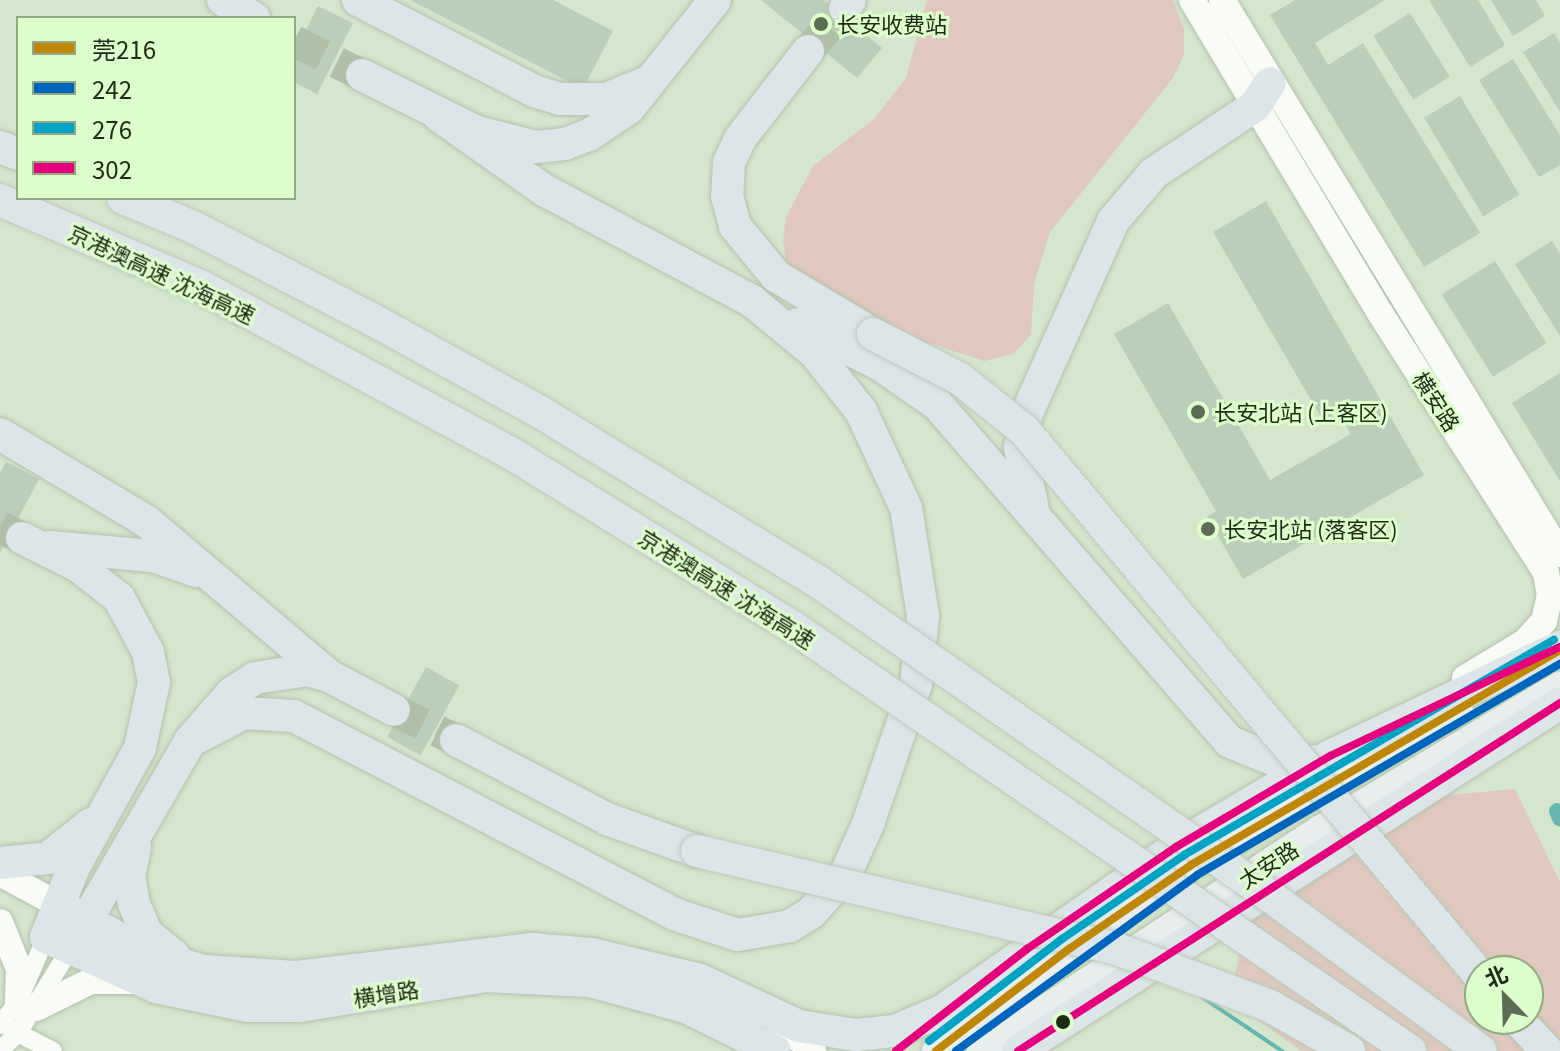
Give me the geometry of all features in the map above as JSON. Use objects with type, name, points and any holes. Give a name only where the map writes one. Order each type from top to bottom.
[{"type":"highway","points":[[223,0],[251,16]]},
{"type":"highway","points":[[358,0],[534,91],[560,99],[606,99],[633,91],[657,75]]},
{"type":"highway","points":[[439,116],[510,143],[565,144],[609,124],[657,75],[715,0]]},
{"type":"highway","points":[[808,51],[740,139],[729,163],[727,196],[735,226],[776,276],[873,334],[960,379],[1024,430],[1464,957]]},
{"type":"highway","points":[[362,75],[439,116],[544,190],[752,301],[879,364],[956,414],[973,412],[1018,387],[1113,198],[1158,152],[1257,93]]},
{"type":"highway","points":[[1035,516],[1020,447],[1026,415],[1113,221],[1154,173],[1257,93]]},
{"type":"highway","name":"京港澳高速 沈海高速","points":[[0,200],[202,287],[527,464],[797,630],[1410,1051]]},
{"type":"highway","points":[[128,200],[193,227],[375,321],[540,412],[820,583],[1267,894],[1481,1051]]},
{"type":"highway","points":[[190,741],[244,713],[294,716],[674,914],[738,935],[790,926],[811,913],[830,896],[857,851],[902,734],[921,649],[920,579],[906,508],[861,411],[815,353],[752,301]]},
{"type":"highway","points":[[937,404],[1216,730],[1261,757],[1322,761]]},
{"type":"highway","points":[[0,434],[146,521],[329,676],[394,710]]},
{"type":"highway","points":[[58,943],[114,798],[151,715],[154,682],[148,652],[119,598],[99,579],[30,542],[153,556],[221,582]]},
{"type":"highway","name":"横增路","points":[[72,912],[149,955],[194,969],[245,977],[296,977],[532,949],[592,954],[700,980],[799,1026],[856,1035],[895,1031],[942,1011],[1154,862],[1322,761],[1363,739],[1560,649]]},
{"type":"highway","points":[[72,912],[142,827],[190,741],[211,713],[255,678],[282,670],[329,676]]},
{"type":"highway","points":[[1018,1051],[1560,703]]},
{"type":"highway","points":[[456,740],[607,819],[697,851],[1114,948],[1270,1006],[1349,1051]]},
{"type":"highway","points":[[0,863],[48,858],[78,838],[114,798]]},
{"type":"highway","points":[[142,827],[129,876],[134,904],[147,934],[194,969]]},
{"type":"highway","name":"横增路","points":[[58,943],[138,981],[199,999],[287,1006],[485,976],[531,975],[590,981],[643,995],[775,1051]]},
{"type":"highway","points":[[1532,1035],[1547,1051]]},
{"type":"main road","name":"横安路","points":[[1192,0],[1257,93],[1560,554]]},
{"type":"main road","name":"横安路","points":[[1222,0],[1257,93],[1546,573],[1550,595],[1544,621],[1525,642],[1363,739]]},
{"type":"main road","name":"太安路","points":[[936,1051],[1069,949],[1191,865],[1560,649]]},
{"type":"main road","name":"太安路","points":[[981,1051],[1319,830],[1560,686]]},
{"type":"main road","name":"横增路","points":[[0,873],[72,912]]},
{"type":"main road","name":"横增路","points":[[0,914],[58,943]]},
{"type":"main road","points":[[0,922],[19,969],[27,1005],[91,981],[138,981]]},
{"type":"main road","points":[[896,1047],[942,1011]]},
{"type":"main road","points":[[771,1015],[813,1051]]},
{"type":"street","points":[[0,1050],[18,1033],[27,1005],[58,943]]},
{"type":"street","points":[[53,1051],[0,1024],[27,1005],[58,943]]},
{"type":"shaded area","points":[[927,0],[1173,0],[1184,29],[1184,55],[1173,78],[1050,232],[1034,284],[1031,335],[1013,354],[985,361],[883,329],[787,267],[783,241],[786,217],[813,166],[874,119],[906,78]]},
{"type":"shaded area","points":[[1515,789],[1560,882],[1560,1051],[1302,1051],[1229,1000],[1248,917],[1438,796]]},
{"type":"building","points":[[410,0],[553,0],[613,31],[583,89]]},
{"type":"building","name":"长安收费站","points":[[761,0],[823,0],[882,48],[857,78]]},
{"type":"building","points":[[1295,0],[1385,0],[1315,43],[1328,65],[1363,43],[1480,233],[1424,267],[1270,15]]},
{"type":"building","points":[[1429,0],[1478,0],[1505,45],[1470,67]]},
{"type":"building","points":[[1491,0],[1536,0],[1545,16],[1513,36]]},
{"type":"building","points":[[318,6],[353,23],[317,94],[296,83],[296,50]]},
{"type":"building","points":[[1410,13],[1450,77],[1413,99],[1374,36]]},
{"type":"building","points":[[1554,33],[1560,43],[1560,112],[1523,52]]},
{"type":"building","points":[[1513,59],[1560,135],[1560,165],[1539,177],[1479,80]]},
{"type":"building","points":[[1460,96],[1519,195],[1483,216],[1424,118]]},
{"type":"building","points":[[1266,201],[1424,475],[1243,579],[1207,517],[1216,511],[1114,334],[1168,303],[1270,480],[1351,434],[1340,415],[1325,424],[1213,232]]},
{"type":"building","points":[[1552,241],[1560,254],[1560,336],[1515,264]]},
{"type":"building","points":[[1495,261],[1546,343],[1493,377],[1442,294]]},
{"type":"building","points":[[1560,373],[1560,481],[1512,403]]},
{"type":"building","points":[[6,462],[39,479],[0,553],[0,473]]},
{"type":"building","points":[[426,667],[459,685],[420,755],[387,737]]},
{"type":"waterway","points":[[1557,811],[1560,818]]},
{"type":"waterway","points":[[1202,997],[1282,1051]]},
{"type":"tunnel","points":[[808,51],[845,8]]},
{"type":"tunnel","points":[[296,42],[362,75]]},
{"type":"tunnel","points":[[0,527],[22,538]]},
{"type":"tunnel","points":[[394,710],[456,740]]},
{"type":"transit line","name":"276","points":[[929,1041],[1062,939],[1184,855],[1554,640]]},
{"type":"transit line","name":"302","points":[[896,1051],[1027,949],[1176,847],[1330,756],[1560,647]]},
{"type":"transit line","name":"莞216","points":[[936,1051],[1069,949],[1191,865],[1560,650]]},
{"type":"transit line","name":"242","points":[[956,1051],[1197,875],[1560,664]]},
{"type":"transit line","name":"302","points":[[1018,1051],[1560,703]]},
{"type":"place","name":"长安收费站","points":[[821,24]]},
{"type":"place","name":"长安北站 (上客区)","points":[[1198,412]]},
{"type":"place","name":"长安北站 (落客区)","points":[[1208,529]]}]
